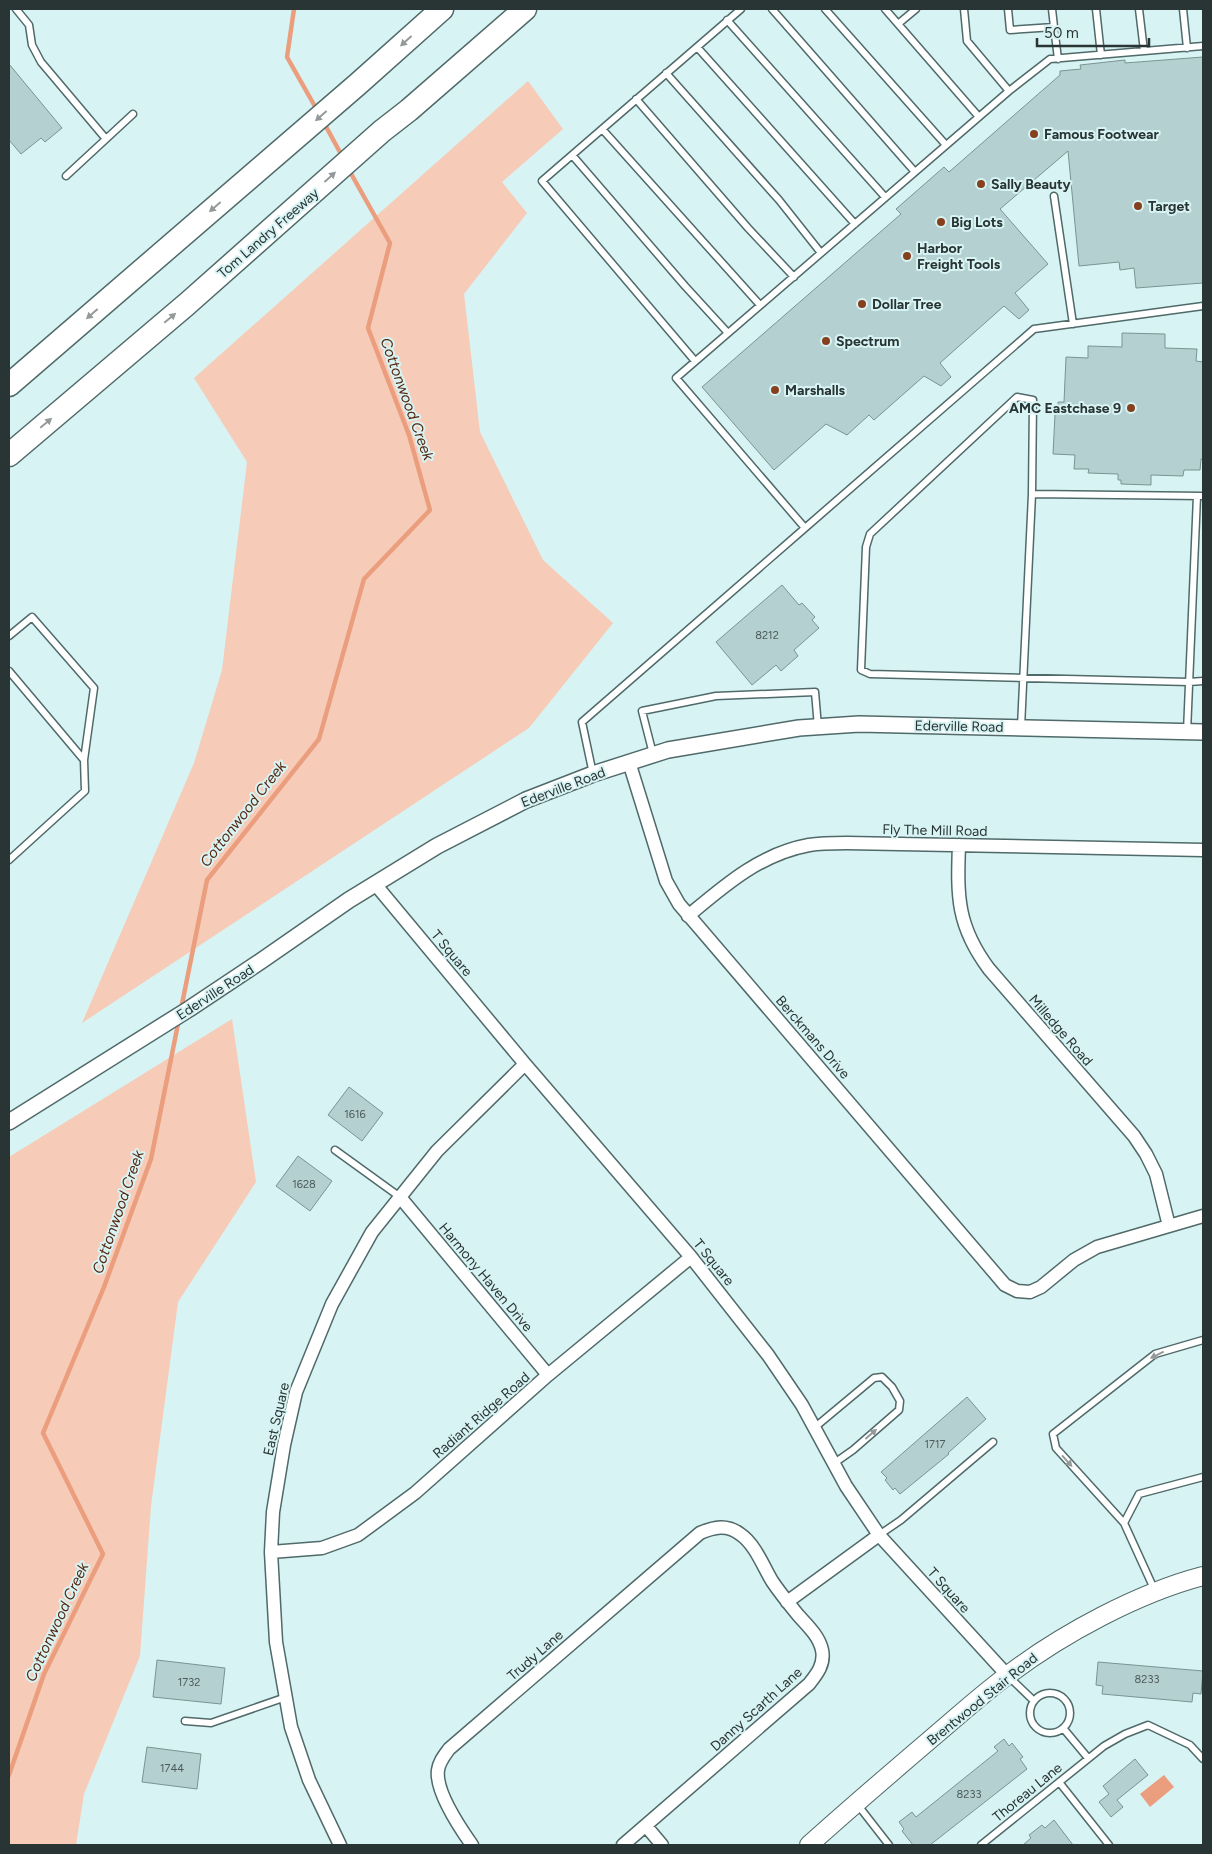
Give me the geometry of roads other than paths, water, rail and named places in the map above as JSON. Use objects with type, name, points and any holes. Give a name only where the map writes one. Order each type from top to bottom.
[{"type":"highway","points":[[9,385],[358,84],[442,9]]},
{"type":"highway","name":"Tom Landry Freeway","points":[[9,455],[187,304],[382,131],[409,110],[525,9]]},
{"type":"highway","points":[[409,110],[444,93],[544,9]]},
{"type":"main road","name":"Brentwood Stair Road","points":[[809,1845],[1007,1675],[1051,1645],[1094,1622],[1173,1584],[1203,1576]]},
{"type":"street","name":"Ederville Road","points":[[9,1122],[261,961],[349,900],[437,846],[526,800],[629,762],[668,750],[758,734],[818,726],[859,724],[1203,732]]},
{"type":"street","name":"Berckmans Drive","points":[[629,762],[666,880],[688,916],[1006,1284],[1017,1291],[1030,1292],[1041,1287],[1074,1260],[1097,1246],[1169,1226]]},
{"type":"street","name":"Fly The Mill Road","points":[[688,916],[749,867],[790,849],[810,845],[834,843],[1203,850]]},
{"type":"street","name":"Milledge Road","points":[[959,845],[957,890],[961,913],[974,950],[1134,1136],[1156,1174],[1169,1226]]},
{"type":"street","name":"T Square","points":[[375,884],[525,1064],[691,1257],[768,1355],[802,1405],[846,1486],[879,1535],[1007,1675]]},
{"type":"street","name":"East Square","points":[[340,1845],[309,1780],[291,1727],[276,1642],[270,1552],[273,1512],[284,1445],[296,1392],[332,1304],[372,1232],[437,1151],[525,1064]]},
{"type":"street","name":"Harmony Haven Drive","points":[[400,1197],[548,1376]]},
{"type":"street","points":[[1169,1226],[1203,1216]]},
{"type":"street","name":"Radiant Ridge Road","points":[[270,1552],[322,1548],[358,1535],[415,1493],[548,1376],[691,1257]]},
{"type":"street","name":"Trudy Lane","points":[[472,1845],[440,1790],[438,1769],[449,1749],[700,1533],[714,1527],[729,1528]]},
{"type":"street","name":"Danny Scarth Lane","points":[[623,1845],[809,1684],[818,1673],[822,1661],[822,1650],[818,1639],[773,1583],[751,1545],[741,1534],[729,1528]]},
{"type":"street","points":[[787,1602],[879,1535]]},
{"type":"street","points":[[646,1826],[662,1845]]},
{"type":"lane","points":[[16,9],[29,25],[32,45],[41,62],[106,139]]},
{"type":"lane","points":[[695,361],[542,181],[741,9]]},
{"type":"lane","points":[[772,9],[916,172]]},
{"type":"lane","points":[[825,9],[946,145]]},
{"type":"lane","points":[[885,9],[979,117]]},
{"type":"lane","points":[[898,24],[916,9]]},
{"type":"lane","points":[[964,9],[967,41],[1009,91]]},
{"type":"lane","points":[[1008,9],[1010,30],[1054,27]]},
{"type":"lane","points":[[1052,9],[1058,59]]},
{"type":"lane","points":[[1096,9],[1101,55]]},
{"type":"lane","points":[[1139,9],[1144,51]]},
{"type":"lane","points":[[1183,9],[1187,48]]},
{"type":"lane","points":[[728,20],[885,198]]},
{"type":"lane","points":[[805,528],[676,378],[1009,91],[1050,59],[1203,46]]},
{"type":"lane","points":[[696,47],[855,224]]},
{"type":"lane","points":[[666,73],[780,200],[821,253]]},
{"type":"lane","points":[[636,99],[748,228],[794,277]]},
{"type":"lane","points":[[66,176],[133,114]]},
{"type":"lane","points":[[602,129],[760,305]]},
{"type":"lane","points":[[572,155],[678,279],[728,333]]},
{"type":"lane","points":[[1054,196],[1073,324]]},
{"type":"lane","points":[[593,774],[582,722],[1034,329],[1203,306]]},
{"type":"lane","points":[[1020,728],[1023,677],[1032,494],[1033,400],[1017,397],[870,534],[866,547],[861,670],[870,674],[1023,677],[1189,682],[1203,681]]},
{"type":"lane","points":[[1032,494],[1200,496],[1187,732]]},
{"type":"lane","points":[[9,636],[32,616],[94,688],[84,760],[85,791],[9,860]]},
{"type":"lane","points":[[9,671],[84,760]]},
{"type":"lane","points":[[654,755],[642,711],[716,696],[816,692],[818,726]]},
{"type":"lane","points":[[335,1150],[400,1197]]},
{"type":"lane","points":[[1155,1592],[1124,1523],[1056,1448],[1053,1434],[1155,1354],[1203,1340]]},
{"type":"lane","points":[[814,1428],[874,1378],[882,1377],[892,1387],[900,1402],[899,1410],[853,1450],[833,1464]]},
{"type":"lane","points":[[879,1535],[901,1520],[993,1442]]},
{"type":"lane","points":[[1124,1523],[1139,1494],[1203,1477]]},
{"type":"lane","points":[[1007,1675],[1034,1701]]},
{"type":"lane","points":[[1047,1693],[1061,1696],[1069,1708],[1070,1715],[1064,1728],[1053,1734],[1041,1732],[1036,1728],[1030,1718],[1031,1706],[1034,1701],[1047,1693]]},
{"type":"lane","points":[[186,1721],[211,1723],[286,1697]]},
{"type":"lane","name":"Thoreau Lane","points":[[981,1845],[1088,1758],[1125,1734],[1148,1724],[1190,1745],[1203,1759]]},
{"type":"lane","points":[[1064,1728],[1088,1758]]},
{"type":"lane","points":[[1059,1782],[1109,1845]]},
{"type":"lane","points":[[856,1803],[889,1845]]},
{"type":"waterway","name":"Cottonwood Creek","points":[[294,9],[287,57],[317,110]]},
{"type":"waterway","name":"Cottonwood Creek","points":[[323,121],[342,156]]},
{"type":"waterway","name":"Cottonwood Creek","points":[[181,1009],[207,880],[319,739],[364,579],[430,510],[409,435],[368,328],[390,243],[349,170]]},
{"type":"waterway","name":"Cottonwood Creek","points":[[9,1775],[44,1674],[103,1554],[43,1433],[104,1287],[151,1159],[179,1019]]},
{"type":"place","name":"Famous Footwear","points":[[1034,134]]},
{"type":"place","name":"Sally Beauty","points":[[981,184]]},
{"type":"place","name":"Target","points":[[1138,206]]},
{"type":"place","name":"Big Lots","points":[[941,222]]},
{"type":"place","name":"Harbor Freight Tools","points":[[907,256]]},
{"type":"place","name":"Dollar Tree","points":[[862,304]]},
{"type":"place","name":"Spectrum","points":[[826,341]]},
{"type":"place","name":"Marshalls","points":[[775,390]]},
{"type":"place","name":"AMC Eastchase 9","points":[[1131,408]]}]
